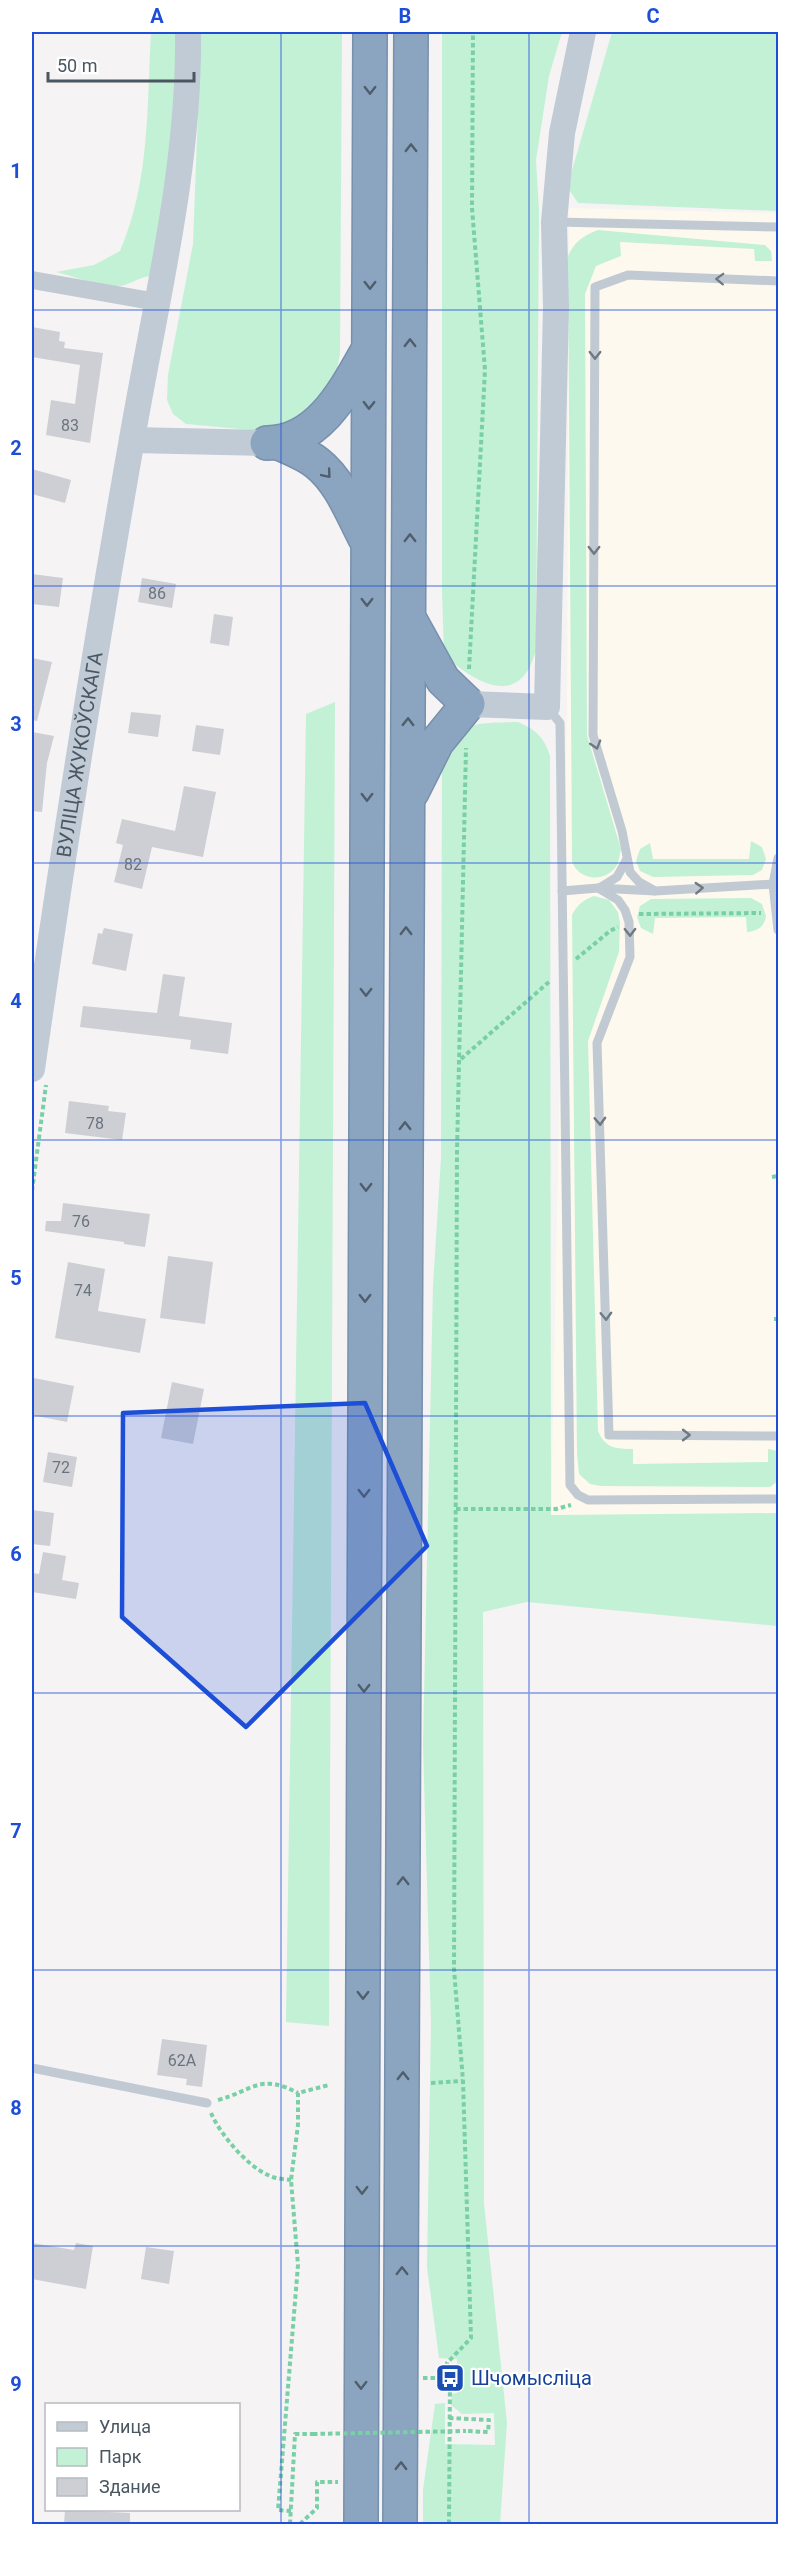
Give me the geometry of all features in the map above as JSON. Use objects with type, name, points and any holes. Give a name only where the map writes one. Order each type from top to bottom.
[{"type":"highway","points":[[361,2524],[370,32]]},
{"type":"highway","points":[[400,2524],[411,32]]},
{"type":"highway","points":[[273,443],[315,425],[331,410],[370,346]]},
{"type":"highway","points":[[273,443],[318,463],[339,489],[368,543]]},
{"type":"highway","points":[[407,802],[437,742],[468,689],[443,680],[409,617]]},
{"type":"street","name":"ВУЛІЦА ЖУКОЎСКАГА","points":[[32,1069],[132,440],[166,257],[188,74],[188,32]]},
{"type":"street","points":[[468,689],[548,707],[555,318],[554,222],[561,133],[583,32]]},
{"type":"street","points":[[32,280],[157,302]]},
{"type":"street","points":[[132,440],[273,443]]},
{"type":"lane","points":[[554,222],[576,220],[778,227]]},
{"type":"lane","points":[[655,891],[639,882],[630,872],[622,831],[593,735],[595,287],[628,275],[778,281]]},
{"type":"lane","points":[[548,707],[560,723],[570,1485],[578,1495],[588,1500],[778,1499]]},
{"type":"lane","points":[[598,888],[617,877],[627,858]]},
{"type":"lane","points":[[778,858],[773,884],[778,930]]},
{"type":"lane","points":[[562,891],[598,888],[655,891],[773,884]]},
{"type":"lane","points":[[598,888],[618,900],[625,910],[629,922],[630,957],[597,1043],[609,1435],[778,1436]]},
{"type":"lane","points":[[32,2068],[207,2103]]},
{"type":"path","points":[[468,689],[485,370],[472,208],[472,32]]},
{"type":"path","points":[[449,2524],[450,2378],[447,2363],[471,2338],[463,2081],[454,1969],[457,1152],[466,740]]},
{"type":"path","points":[[460,1060],[563,969],[610,931],[640,914],[761,913]]},
{"type":"path","points":[[772,1177],[778,1176]]},
{"type":"path","points":[[456,1509],[556,1509],[588,1500]]},
{"type":"path","points":[[430,2083],[463,2081]]},
{"type":"path","points":[[291,2180],[269,2176],[252,2165],[217,2127],[207,2103],[263,2083],[281,2084],[298,2092],[329,2085]]},
{"type":"path","points":[[291,2511],[278,2510],[297,2265],[291,2180],[298,2125],[298,2092]]},
{"type":"path","points":[[290,2524],[295,2434],[488,2432],[489,2420],[449,2418]]},
{"type":"path","points":[[300,2524],[317,2508],[317,2482],[362,2481]]},
{"type":"highlighted area","points":[[365,1403],[427,1546],[246,1727],[122,1617],[123,1413]]},
{"type":"shaded area","points":[[569,208],[778,213],[778,1613],[551,1515],[567,706]]},
{"type":"green space","points":[[151,32],[178,32],[172,144],[156,264],[149,276],[117,286],[95,283],[56,272],[94,265],[120,251],[130,225],[142,171]]},
{"type":"green space","points":[[201,32],[342,32],[340,354],[335,380],[313,413],[273,432],[186,424],[173,414],[167,400],[168,375],[193,244]]},
{"type":"green space","points":[[442,32],[562,32],[549,76],[536,160],[539,210],[536,651],[526,673],[517,682],[507,686],[484,682],[444,655]]},
{"type":"green space","points":[[612,32],[778,32],[778,211],[578,203],[570,191],[569,181]]},
{"type":"green space","points":[[598,230],[765,245],[771,251],[772,261],[755,261],[754,249],[620,242],[621,256],[596,266],[585,294],[587,735],[621,849],[614,870],[601,877],[594,877],[580,873],[572,861],[568,256],[580,240]]},
{"type":"green space","points":[[335,702],[329,2026],[286,2022],[306,714]]},
{"type":"green space","points":[[518,722],[538,735],[550,756],[551,1515],[778,1513],[778,1626],[527,1602],[483,1612],[484,2203],[507,2423],[500,2524],[423,2524],[423,2490],[435,2404],[445,2403],[445,2444],[495,2445],[494,2413],[462,2414],[451,2405],[452,2394],[457,2393],[457,2359],[439,2358],[427,2267],[431,2023],[423,1744],[433,1286],[441,1158],[442,767],[457,741],[470,728],[487,723]]},
{"type":"green space","points":[[751,841],[762,847],[766,859],[762,870],[753,875],[653,877],[640,871],[636,861],[640,849],[650,843],[653,859],[749,859]]},
{"type":"green space","points":[[594,896],[609,900],[618,912],[620,923],[619,952],[588,1041],[598,1431],[608,1444],[621,1449],[633,1449],[633,1464],[768,1462],[768,1449],[778,1451],[778,1481],[770,1487],[601,1486],[590,1484],[579,1474],[572,915],[581,903]]},
{"type":"green space","points":[[751,898],[762,904],[766,916],[762,926],[747,932],[746,917],[655,918],[653,934],[641,928],[637,917],[640,906],[651,899]]},
{"type":"building","points":[[32,327],[60,332],[59,341],[65,342],[64,348],[103,353],[90,443],[46,435],[51,400],[75,404],[80,365],[32,357]]},
{"type":"building","points":[[32,469],[71,480],[65,503],[32,494]]},
{"type":"building","points":[[32,574],[63,578],[59,607],[32,604]]},
{"type":"building","points":[[142,578],[176,584],[172,608],[138,602]]},
{"type":"building","points":[[214,614],[233,617],[229,646],[210,643]]},
{"type":"building","points":[[32,658],[52,662],[37,721],[32,720]]},
{"type":"building","points":[[131,712],[161,715],[158,737],[128,733]]},
{"type":"building","points":[[196,725],[224,729],[220,755],[192,751]]},
{"type":"building","points":[[32,732],[54,736],[47,763],[42,812],[32,811]]},
{"type":"building","points":[[184,786],[216,792],[203,857],[152,847],[142,889],[114,882],[123,845],[116,843],[122,819],[175,831]]},
{"type":"building","points":[[104,928],[133,934],[126,971],[92,964],[98,933],[102,934]]},
{"type":"building","points":[[163,974],[185,977],[179,1016],[232,1023],[228,1054],[190,1049],[191,1040],[80,1027],[83,1006],[157,1013]]},
{"type":"building","points":[[69,1101],[109,1106],[108,1111],[126,1113],[122,1140],[65,1133]]},
{"type":"building","points":[[63,1203],[150,1214],[145,1247],[45,1231],[46,1221],[61,1221]]},
{"type":"building","points":[[168,1256],[213,1262],[205,1324],[160,1318]]},
{"type":"building","points":[[68,1262],[105,1269],[98,1311],[146,1319],[140,1353],[55,1338]]},
{"type":"building","points":[[34,1378],[74,1386],[67,1422],[32,1415]]},
{"type":"building","points":[[172,1382],[204,1389],[193,1444],[161,1438]]},
{"type":"building","points":[[48,1452],[77,1457],[72,1487],[43,1482]]},
{"type":"building","points":[[32,1510],[54,1513],[50,1546],[32,1544]]},
{"type":"building","points":[[43,1552],[66,1556],[62,1580],[79,1583],[76,1599],[32,1592],[32,1573],[39,1574]]},
{"type":"building","points":[[162,2039],[207,2045],[202,2087],[186,2085],[187,2079],[157,2075]]},
{"type":"building","points":[[32,2243],[74,2250],[76,2243],[93,2246],[86,2289],[32,2279]]},
{"type":"building","points":[[146,2247],[174,2251],[169,2284],[141,2279]]},
{"type":"building","points":[[65,2511],[130,2513],[130,2524],[64,2524]]},
{"type":"place","name":"Шчомысліца","points":[[450,2378]]}]
